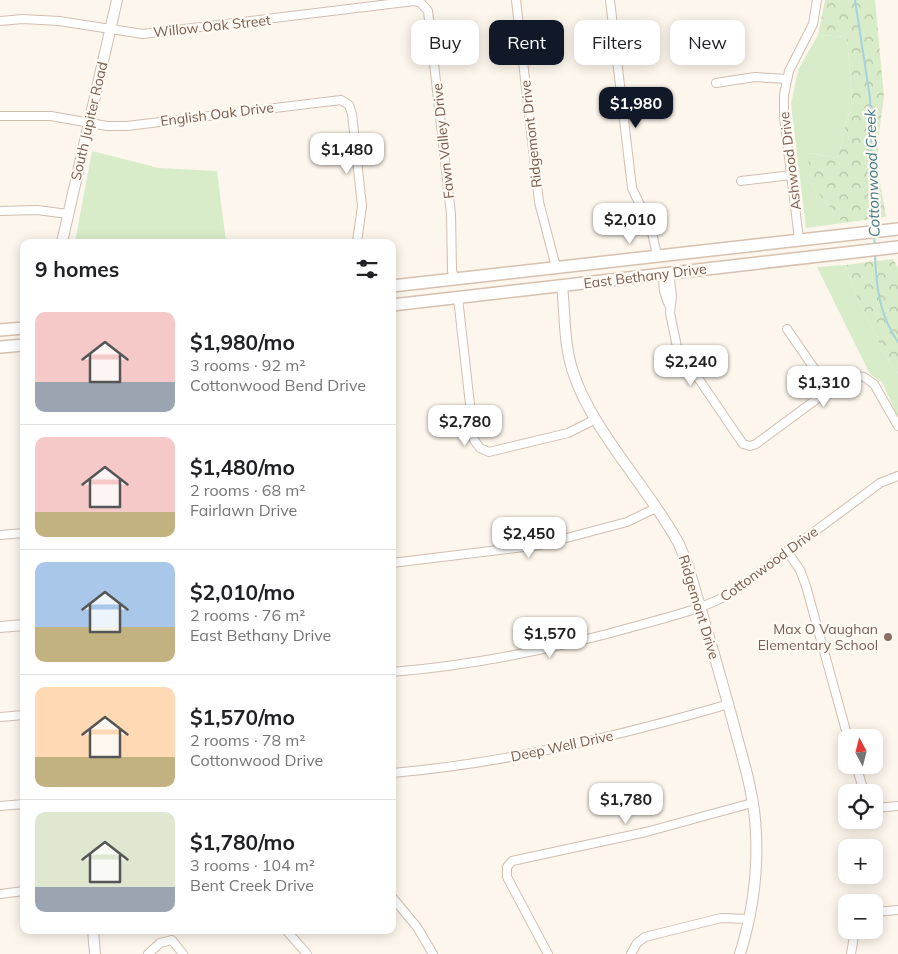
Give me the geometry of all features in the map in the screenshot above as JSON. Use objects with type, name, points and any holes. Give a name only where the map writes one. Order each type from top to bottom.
[{"type":"main road","name":"East Bethany Drive","points":[[396,285],[895,229]]},
{"type":"main road","name":"East Bethany Drive","points":[[396,305],[896,247]]},
{"type":"main road","points":[[658,255],[665,274]]},
{"type":"main road","points":[[556,267],[562,286]]},
{"type":"main road","points":[[455,278],[458,298]]},
{"type":"main road","points":[[0,330],[20,328]]},
{"type":"main road","points":[[0,348],[20,346]]},
{"type":"street","name":"South Jupiter Road","points":[[63,239],[117,0]]},
{"type":"street","name":"Ridgemont Drive","points":[[516,0],[539,202],[556,267]]},
{"type":"street","points":[[610,0],[632,188],[651,228],[658,255]]},
{"type":"street","name":"Ashwood Drive","points":[[799,239],[784,118],[786,79],[812,28],[817,0]]},
{"type":"street","name":"Willow Oak Street","points":[[0,21],[45,20],[133,33],[157,33],[414,1],[424,5]]},
{"type":"street","name":"Fawn Valley Drive","points":[[424,5],[428,11],[444,147],[451,222],[451,263],[455,278]]},
{"type":"street","points":[[716,83],[755,77],[786,79]]},
{"type":"street","name":"English Oak Drive","points":[[0,116],[51,116],[88,123],[127,126],[336,99],[346,102],[351,109],[362,206],[356,239]]},
{"type":"street","points":[[741,181],[792,175]]},
{"type":"street","points":[[0,211],[37,210],[68,214]]},
{"type":"street","points":[[665,274],[670,280],[672,296],[670,307],[677,346],[741,442],[746,446],[756,444],[829,390],[848,378],[856,376],[868,379],[877,387],[898,426]]},
{"type":"street","name":"Ridgemont Drive","points":[[562,286],[572,369],[596,419],[679,544],[729,704],[752,803],[756,833],[756,869],[749,919],[740,954]]},
{"type":"street","points":[[458,298],[474,440],[480,448],[490,452],[560,435],[579,429],[596,419]]},
{"type":"street","points":[[787,329],[829,390]]},
{"type":"street","name":"Cottonwood Drive","points":[[396,672],[451,666],[510,656],[601,636],[700,608],[733,592],[880,483],[898,476]]},
{"type":"street","points":[[396,563],[534,546],[627,522],[656,508]]},
{"type":"street","points":[[0,535],[20,533]]},
{"type":"street","points":[[786,551],[800,570],[806,586],[846,729]]},
{"type":"street","points":[[0,627],[20,625]]},
{"type":"street","name":"Deep Well Drive","points":[[396,773],[496,760],[565,747],[729,704]]},
{"type":"street","points":[[0,717],[20,714]]},
{"type":"street","points":[[548,954],[507,877],[507,867],[510,862],[515,859],[646,832],[752,803]]},
{"type":"street","points":[[0,806],[20,804]]},
{"type":"street","points":[[883,807],[898,806]]},
{"type":"street","points":[[0,894],[20,892]]},
{"type":"street","points":[[396,902],[417,927],[433,954]]},
{"type":"street","points":[[883,911],[898,910]]},
{"type":"street","points":[[631,954],[636,943],[645,937],[720,918],[749,919]]},
{"type":"street","points":[[93,934],[94,954]]},
{"type":"street","points":[[290,934],[307,954]]},
{"type":"street","points":[[851,954],[854,939]]},
{"type":"street","points":[[148,954],[160,943],[172,940],[183,954]]},
{"type":"green space","points":[[825,0],[875,0],[884,97],[878,139],[879,177],[886,217],[843,223],[813,187],[807,153],[838,158],[852,99],[847,37],[818,35]]},
{"type":"green space","points":[[818,35],[847,37],[852,99],[838,158],[808,153],[813,187],[843,223],[806,228],[791,104],[798,70]]},
{"type":"green space","points":[[92,151],[159,168],[217,171],[226,239],[76,239]]},
{"type":"green space","points":[[893,259],[898,268],[898,373],[891,365],[859,303],[846,265]]},
{"type":"green space","points":[[846,265],[859,303],[891,365],[898,373],[898,417],[882,382],[870,374],[817,267]]},
{"type":"waterway","name":"Cottonwood Creek","points":[[855,0],[870,98],[874,226]]},
{"type":"waterway","name":"Cottonwood Creek","points":[[874,236],[875,246]]},
{"type":"waterway","name":"Cottonwood Creek","points":[[875,254],[880,300],[887,321],[898,342]]},
{"type":"place","name":"Max O Vaughan Elementary School","points":[[888,637]]}]
